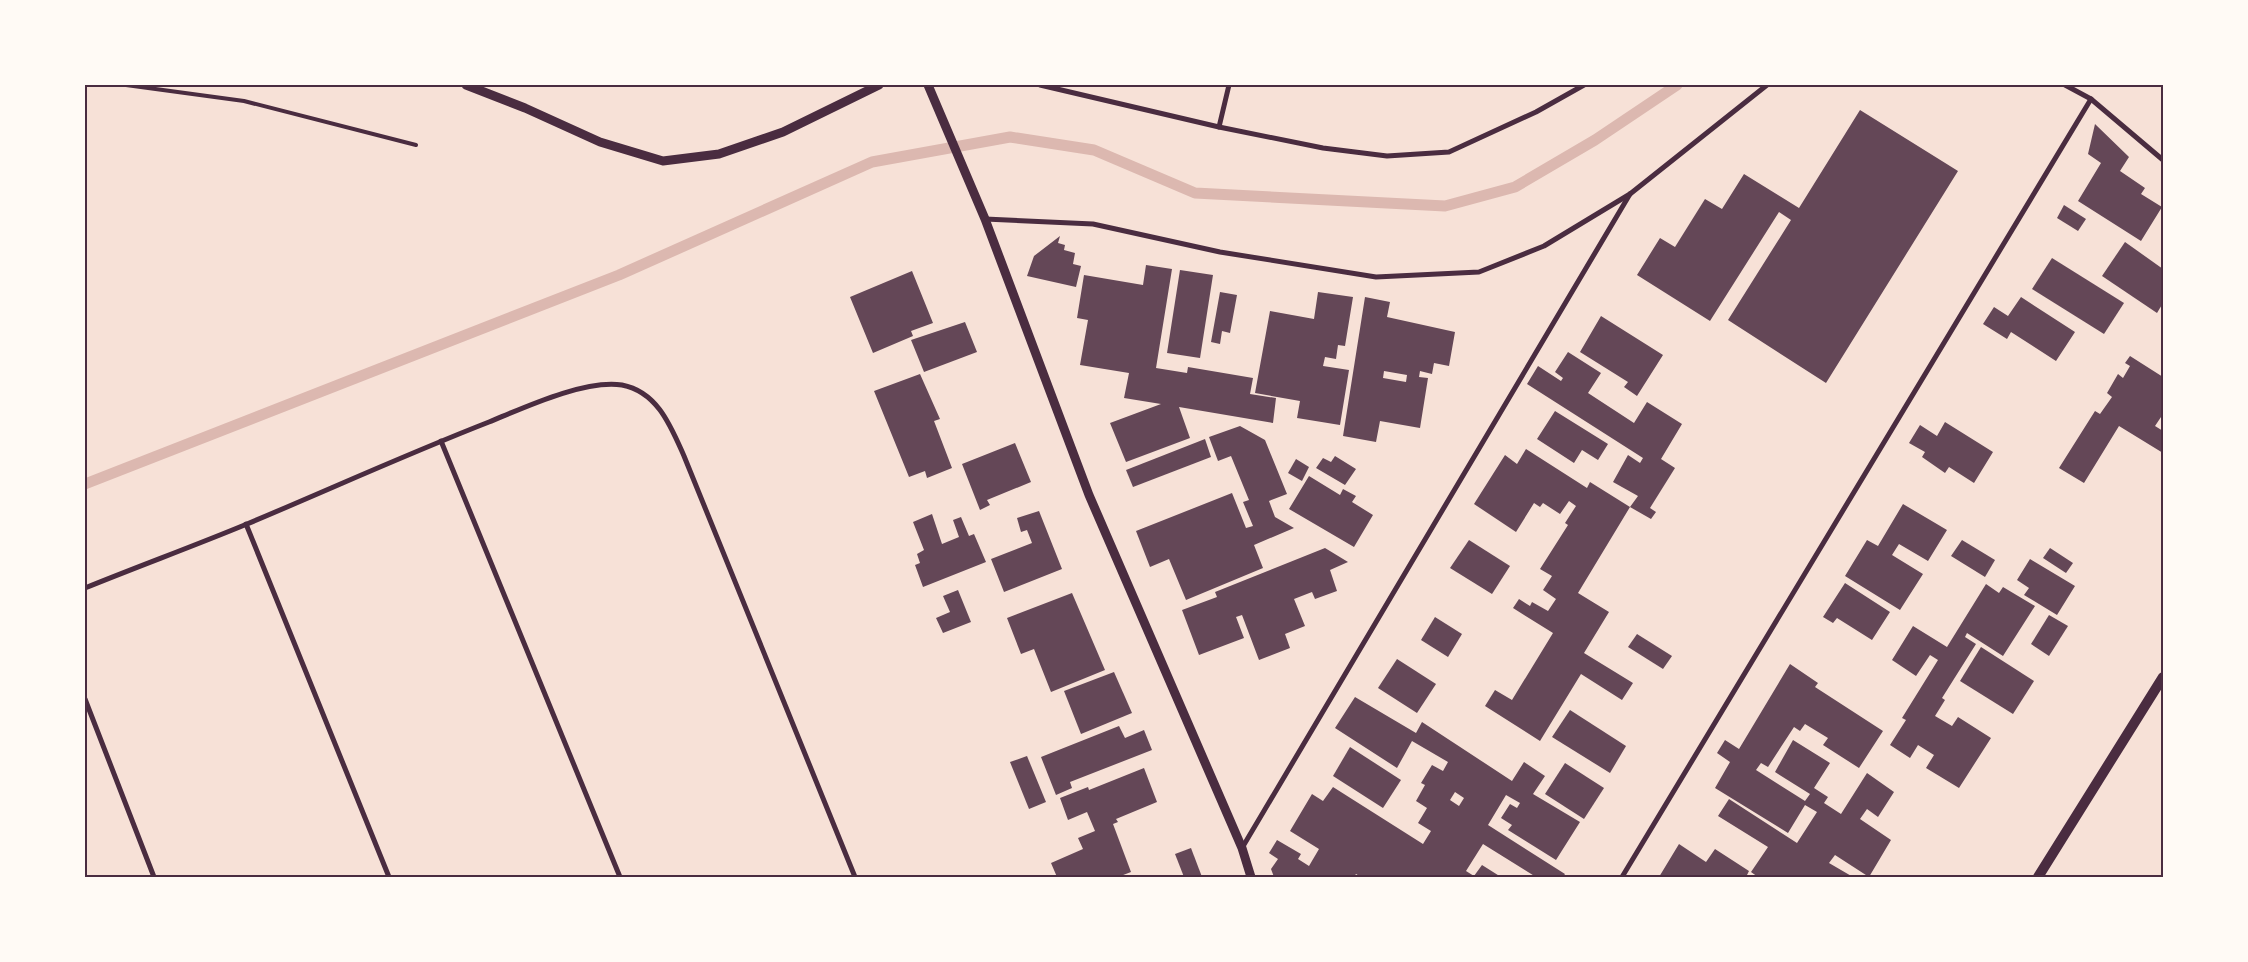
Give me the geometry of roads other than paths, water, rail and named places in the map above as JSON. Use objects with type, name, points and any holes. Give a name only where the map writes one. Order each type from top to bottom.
[{"type":"main road","points":[[2038,877],[2163,677]]},
{"type":"street","points":[[466,85],[525,108],[600,142],[663,161],[719,154],[783,132],[879,85]]},
{"type":"street","points":[[928,85],[985,218],[1089,495],[1242,848],[1250,877]]},
{"type":"street","points":[[1040,85],[1219,127],[1323,148],[1387,156],[1448,152],[1536,112],[1584,85]]},
{"type":"street","points":[[1219,127],[1229,85]]},
{"type":"street","points":[[985,218],[1093,224],[1220,252],[1376,277],[1479,272],[1544,246],[1630,194],[1767,85]]},
{"type":"street","points":[[2066,85],[2091,99],[2163,160]]},
{"type":"street","points":[[1622,877],[2091,99]]},
{"type":"street","points":[[1242,848],[1630,194]]},
{"type":"street","points":[[85,588],[246,524],[441,441],[533,405],[589,386],[622,385],[639,391],[653,401],[667,419],[684,456],[856,877]]},
{"type":"street","points":[[441,441],[620,877]]},
{"type":"street","points":[[246,524],[389,877]]},
{"type":"street","points":[[85,699],[154,877]]},
{"type":"lane","points":[[126,85],[244,101],[416,145]]},
{"type":"waterway","points":[[85,484],[619,275],[872,162],[1010,137],[1094,150],[1195,193],[1445,206],[1515,187],[1595,140],[1677,85]]}]
